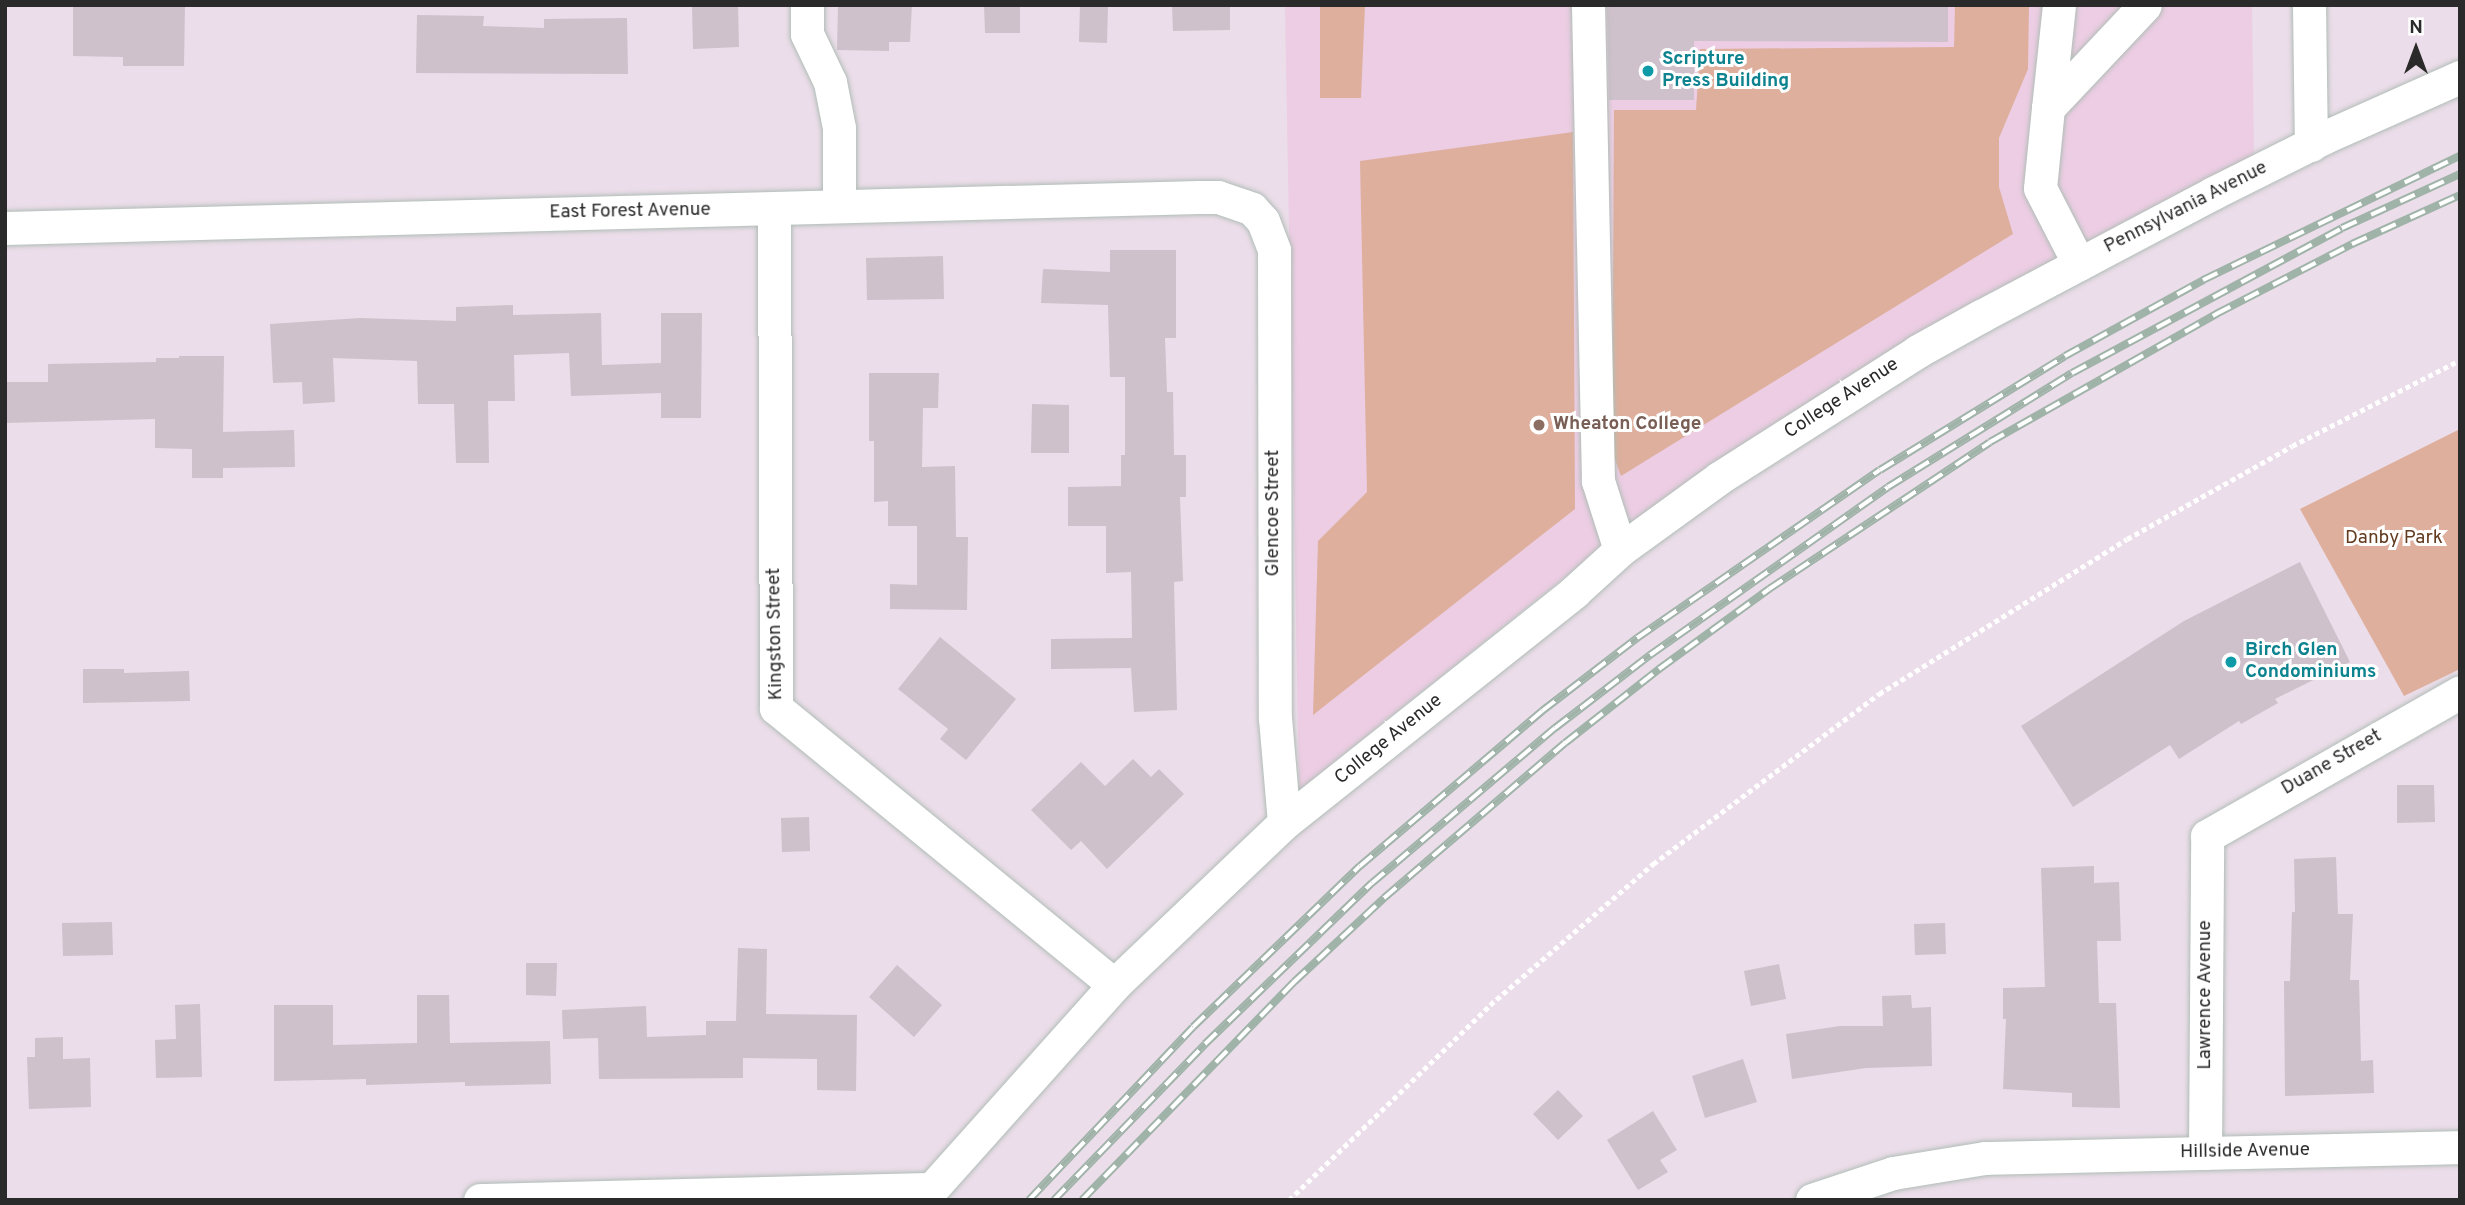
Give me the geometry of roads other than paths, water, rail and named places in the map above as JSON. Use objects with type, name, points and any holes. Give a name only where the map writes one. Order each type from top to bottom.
[{"type":"street","points":[[807,5],[807,34],[830,82],[839,128],[839,206]]},
{"type":"street","points":[[1588,5],[1598,481],[1620,550]]},
{"type":"street","points":[[2059,5],[2040,188],[2079,264]]},
{"type":"street","points":[[2133,5],[2144,6]]},
{"type":"street","points":[[2309,5],[2311,145]]},
{"type":"street","points":[[2048,108],[2144,6]]},
{"type":"street","name":"Pennsylvania Avenue","points":[[1918,351],[2079,264],[2311,145],[2460,77]]},
{"type":"street","name":"East Forest Avenue","points":[[5,228],[1199,197],[1218,197],[1252,209]]},
{"type":"street","name":"Kingston Street","points":[[774,208],[776,708],[1114,985]]},
{"type":"street","name":"Glencoe Street","points":[[1252,209],[1263,221],[1274,250],[1275,718],[1284,823]]},
{"type":"street","name":"College Avenue","points":[[927,1195],[1114,985],[1284,823],[1574,592],[1620,550],[1719,478],[1918,351]]},
{"type":"street","name":"Duane Street","points":[[2207,836],[2460,692]]},
{"type":"street","name":"Lawrence Avenue","points":[[2205,1153],[2207,836]]},
{"type":"street","name":"Hillside Avenue","points":[[1819,1198],[1893,1173],[1985,1158],[2460,1147]]},
{"type":"street","points":[[480,1200],[927,1195]]},
{"type":"railway","points":[[1029,1200],[1193,1027],[1360,866],[1542,711],[1637,638],[1880,470],[2065,356],[2203,280],[2460,156]]},
{"type":"railway","points":[[1054,1200],[1205,1044],[1372,883],[1555,728],[1650,655],[1888,487],[2072,373],[2342,228],[2460,174]]},
{"type":"railway","points":[[1082,1200],[1294,982],[1384,898],[1565,743],[1659,669],[1769,589],[1990,442],[2216,314],[2352,244],[2460,195]]},
{"type":"place","name":"Scripture Press Building","points":[[1648,71]]},
{"type":"place","name":"Wheaton College","points":[[1539,425]]},
{"type":"place","name":"Birch Glen Condominiums","points":[[2231,662]]},
{"type":"park label","name":"Danby Park","points":[[2394,539]]}]
